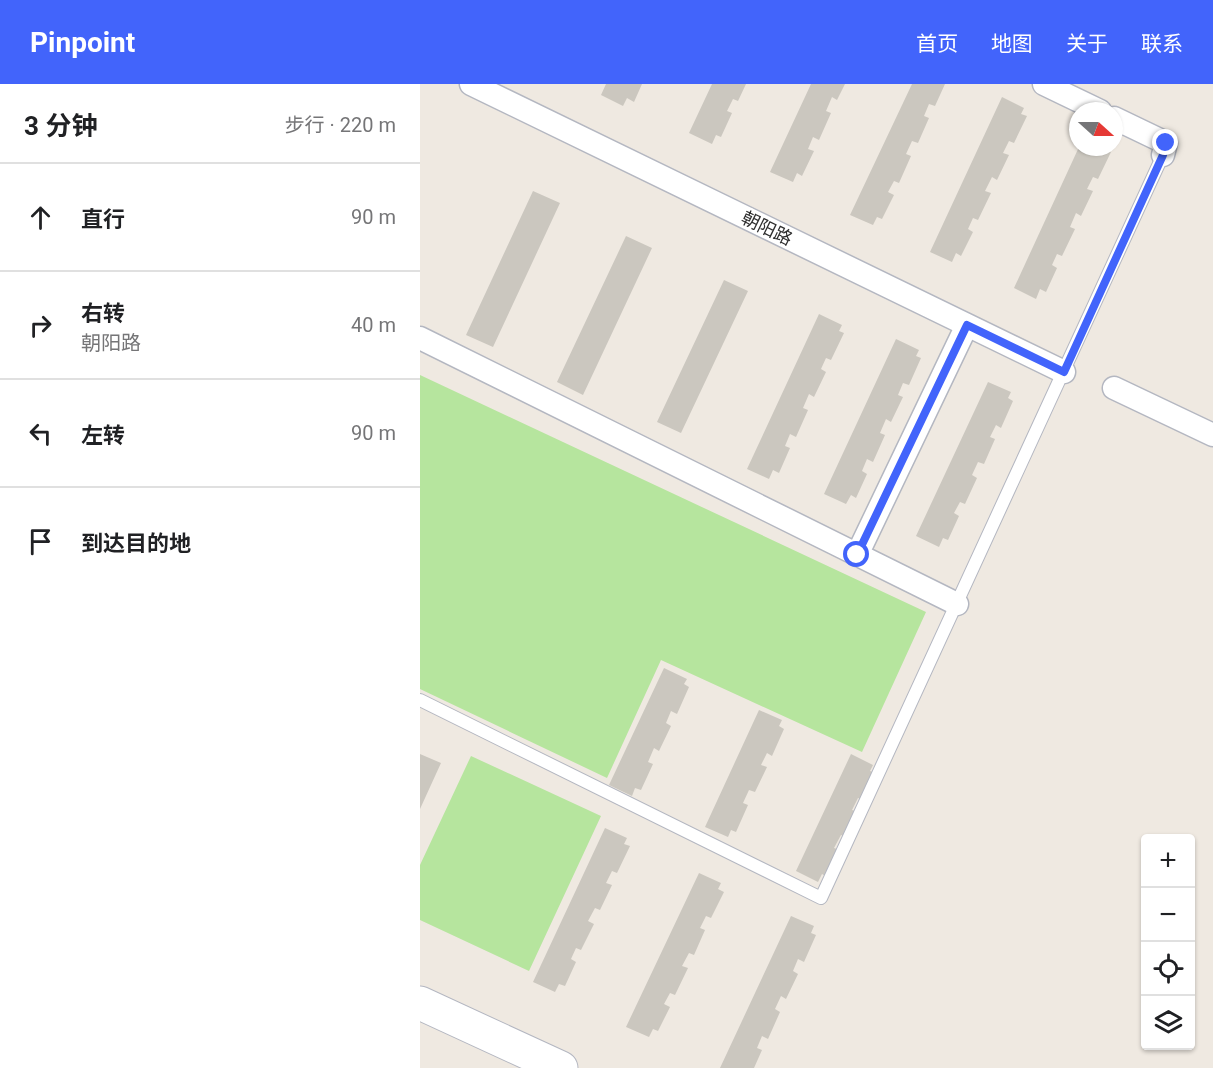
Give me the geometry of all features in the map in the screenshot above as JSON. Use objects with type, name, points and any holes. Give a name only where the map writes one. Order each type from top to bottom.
[{"type":"street","name":"朝阳路","points":[[471,84],[1064,372]]},
{"type":"street","points":[[1044,84],[1081,102]]},
{"type":"street","points":[[1123,122],[1166,143],[1163,155]]},
{"type":"street","points":[[857,555],[967,325]]},
{"type":"street","points":[[420,338],[957,604]]},
{"type":"street","points":[[1114,388],[1213,435]]},
{"type":"street","points":[[420,1003],[561,1068]]},
{"type":"lane","points":[[420,700],[821,898],[1163,155]]},
{"type":"green space","points":[[420,375],[926,612],[862,752],[661,660],[607,778],[420,689]]},
{"type":"green space","points":[[471,756],[601,816],[529,971],[420,920],[420,865]]},
{"type":"building","points":[[606,84],[642,84],[634,102],[627,98],[623,106],[601,95]]},
{"type":"building","points":[[712,84],[746,84],[738,101],[733,99],[727,111],[732,113],[721,137],[716,135],[712,144],[689,133]]},
{"type":"building","points":[[811,84],[845,84],[837,100],[832,97],[826,111],[831,113],[819,140],[813,137],[808,149],[814,151],[802,176],[797,173],[793,182],[770,172]]},
{"type":"building","points":[[912,84],[945,84],[935,106],[929,104],[924,116],[929,118],[918,143],[912,141],[906,154],[911,156],[899,183],[894,181],[888,192],[894,195],[882,219],[877,217],[873,225],[850,215]]},
{"type":"building","points":[[1002,97],[1024,108],[1021,114],[1027,116],[1014,143],[1009,141],[1003,153],[1009,155],[997,180],[992,177],[985,191],[991,193],[978,220],[973,218],[968,229],[973,232],[961,256],[956,253],[952,262],[930,252]]},
{"type":"building","points":[[1075,156],[1109,156],[1098,179],[1093,177],[1087,189],[1093,191],[1081,216],[1076,213],[1070,227],[1075,229],[1062,256],[1057,254],[1052,265],[1057,268],[1046,292],[1040,289],[1036,299],[1014,288]]},
{"type":"building","points":[[533,191],[560,203],[493,347],[466,335]]},
{"type":"building","points":[[626,236],[652,248],[583,395],[557,382]]},
{"type":"building","points":[[724,280],[748,291],[681,433],[657,422]]},
{"type":"building","points":[[819,314],[842,325],[839,331],[844,333],[831,360],[826,358],[821,369],[826,372],[814,397],[809,394],[803,408],[808,410],[796,437],[790,434],[785,446],[790,448],[779,473],[773,470],[769,479],[747,469]]},
{"type":"building","points":[[896,339],[919,350],[916,356],[921,358],[909,385],[903,383],[898,395],[903,397],[891,422],[886,419],[880,433],[885,435],[873,462],[867,459],[862,471],[867,474],[856,498],[851,495],[846,504],[824,494]]},
{"type":"building","points":[[988,382],[1011,392],[1008,398],[1013,401],[1001,428],[996,425],[990,437],[995,439],[984,464],[978,462],[972,475],[977,478],[965,504],[960,502],[954,513],[959,516],[948,540],[943,538],[939,547],[916,536]]},
{"type":"building","points":[[664,668],[687,679],[684,684],[689,687],[677,714],[671,711],[666,723],[671,726],[659,751],[654,748],[648,762],[653,764],[641,790],[635,788],[632,796],[609,785]]},
{"type":"building","points":[[759,710],[782,720],[779,726],[784,729],[772,756],[767,753],[761,765],[767,767],[755,792],[749,790],[743,803],[748,805],[736,832],[731,830],[728,837],[705,827]]},
{"type":"building","points":[[420,754],[441,763],[420,809]]},
{"type":"building","points":[[851,754],[873,765],[870,771],[876,773],[863,800],[858,798],[852,810],[858,812],[846,837],[841,835],[834,848],[840,850],[827,877],[822,874],[818,882],[796,871]]},
{"type":"building","points":[[605,828],[627,838],[624,844],[630,846],[617,873],[612,871],[606,883],[612,885],[600,910],[595,908],[588,921],[594,924],[581,950],[576,948],[571,959],[576,962],[565,986],[559,984],[555,992],[533,982]]},
{"type":"building","points":[[699,873],[721,883],[718,889],[724,892],[711,918],[706,916],[700,928],[705,930],[694,955],[689,953],[682,966],[688,968],[675,995],[670,993],[664,1004],[670,1007],[658,1031],[653,1029],[649,1037],[626,1027]]},
{"type":"building","points":[[791,916],[814,926],[811,933],[816,935],[804,962],[798,959],[793,971],[798,974],[786,999],[781,996],[775,1009],[780,1012],[768,1039],[762,1036],[757,1048],[762,1050],[754,1068],[720,1068]]},
{"type":"route","points":[[857,555],[967,325],[1064,372],[1163,155],[1166,143]]}]
